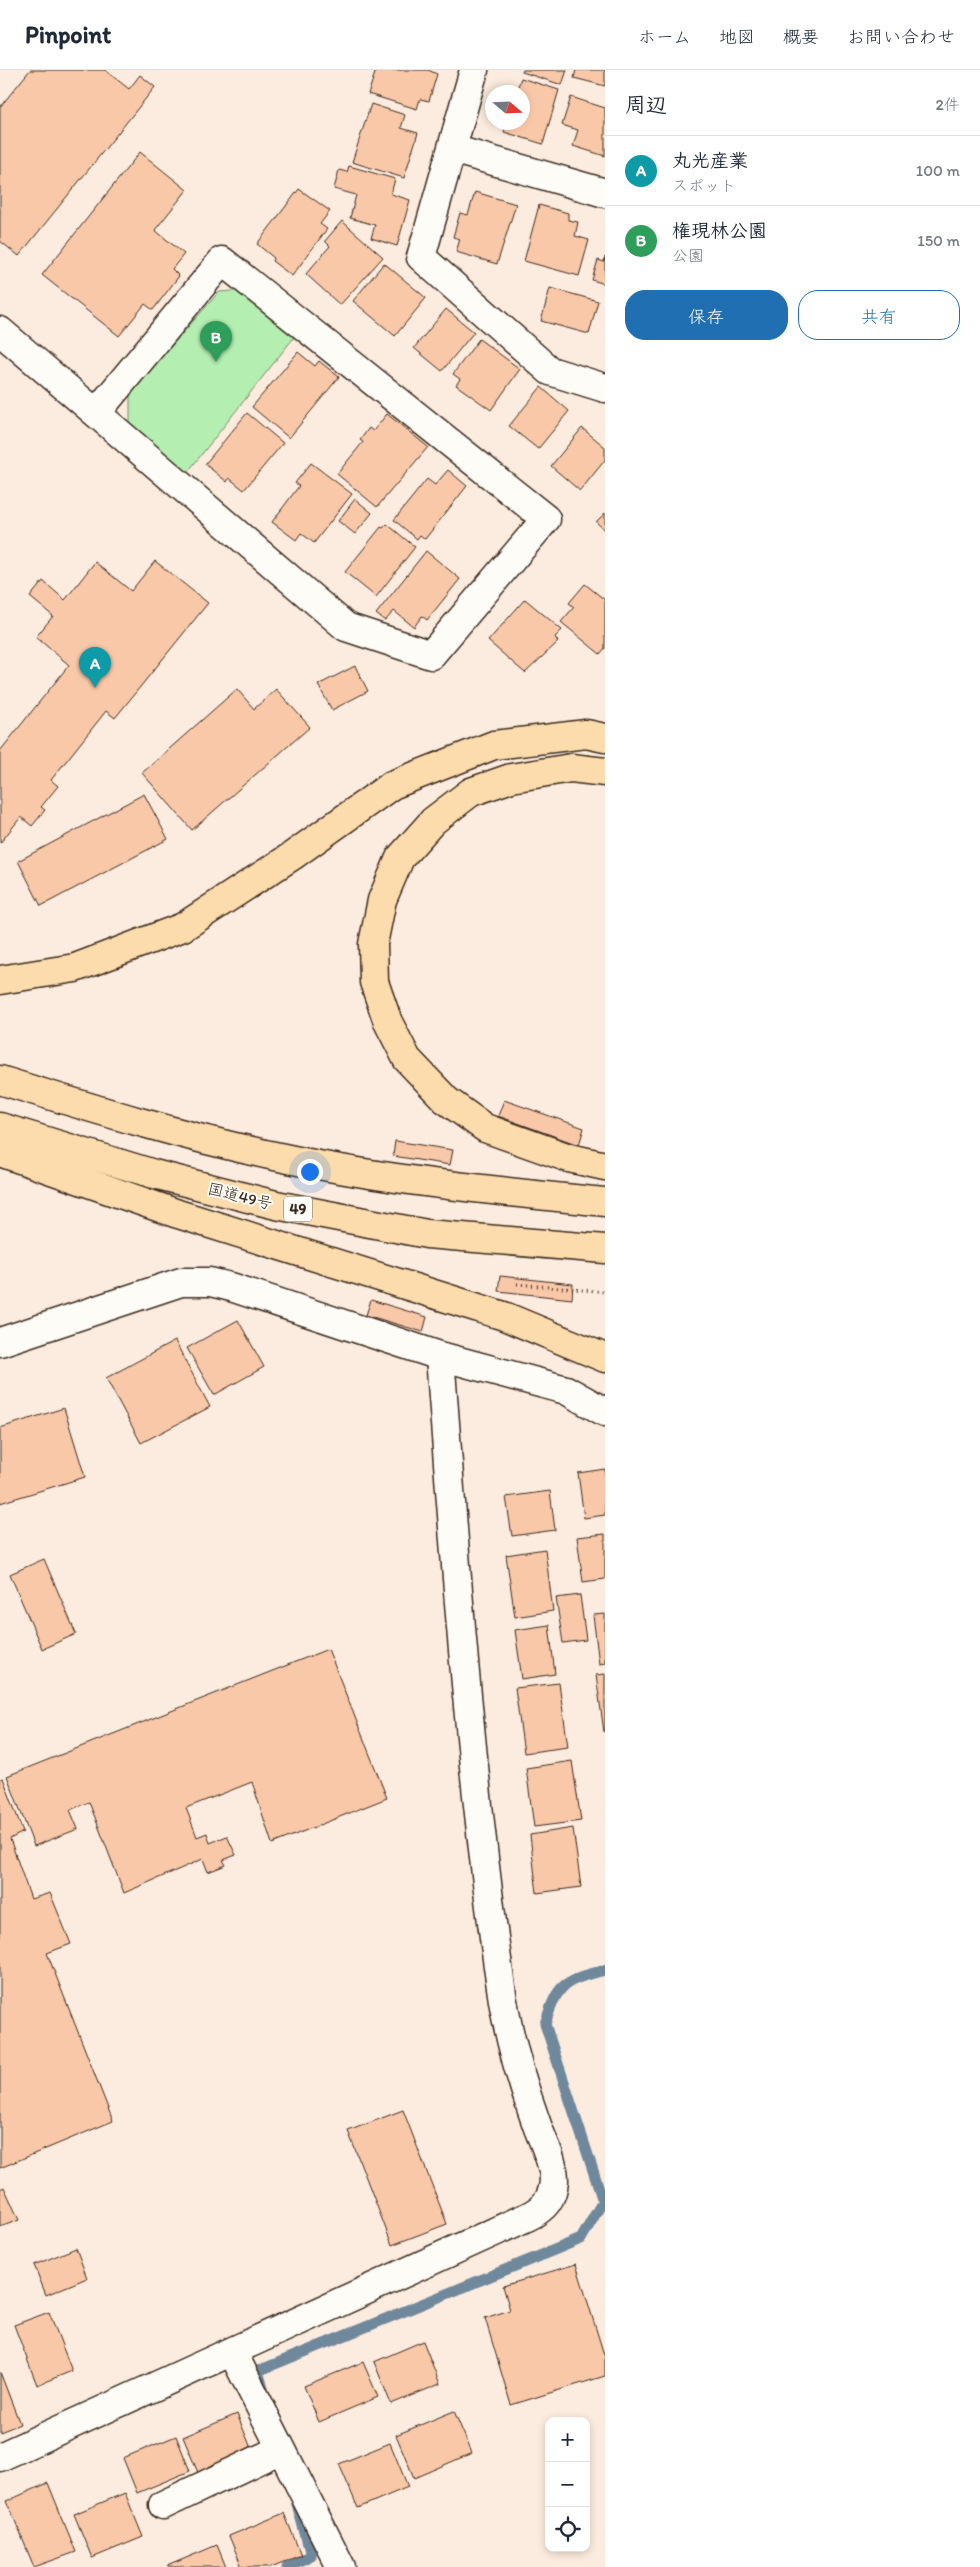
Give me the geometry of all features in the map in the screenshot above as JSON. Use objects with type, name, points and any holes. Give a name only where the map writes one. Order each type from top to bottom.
[{"type":"highway","points":[[0,980],[75,968],[183,927],[292,856],[392,786],[420,774],[494,745],[586,734],[605,738]]},
{"type":"highway","points":[[605,772],[571,768],[511,778],[471,792],[433,820],[400,858],[382,900],[373,944],[374,982],[388,1022],[407,1060],[446,1100],[485,1128],[569,1158],[605,1166]]},
{"type":"highway","points":[[0,1080],[134,1121],[284,1158],[449,1186],[605,1202]]},
{"type":"highway","name":"国道49号","points":[[0,1127],[154,1174],[276,1205],[427,1234],[605,1249]]},
{"type":"highway","points":[[0,1152],[178,1214],[504,1316],[605,1358]]},
{"type":"street","points":[[474,70],[421,257],[550,372],[605,388]]},
{"type":"street","points":[[452,149],[605,193]]},
{"type":"street","points":[[0,331],[346,627],[431,655],[546,519],[222,261],[96,412]]},
{"type":"street","points":[[0,1342],[181,1282],[210,1282],[231,1287],[440,1356],[566,1390],[605,1412]]},
{"type":"street","points":[[0,2457],[233,2353],[543,2209],[551,2196],[554,2179],[551,2165],[536,2123],[506,2018],[493,1932],[462,1646],[440,1356]]},
{"type":"street","points":[[233,2353],[341,2567]]},
{"type":"street","points":[[163,2505],[281,2449]]},
{"type":"path","points":[[510,1283],[605,1292]]},
{"type":"green space","points":[[248,290],[299,331],[183,478],[130,431],[130,393],[219,292]]},
{"type":"building","points":[[30,70],[105,70],[129,89],[140,75],[155,87],[19,256],[0,241],[0,107]]},
{"type":"building","points":[[376,70],[428,70],[437,74],[429,101],[420,99],[417,109],[368,94]]},
{"type":"building","points":[[523,70],[567,70],[562,85],[522,72]]},
{"type":"building","points":[[576,70],[605,70],[605,86],[574,78]]},
{"type":"building","points":[[521,78],[559,90],[543,144],[504,132],[505,130],[530,130],[530,85],[518,85]]},
{"type":"building","points":[[571,97],[605,108],[605,156],[573,146],[578,130],[562,125]]},
{"type":"building","points":[[371,104],[405,115],[401,128],[418,133],[404,178],[352,162]]},
{"type":"building","points":[[140,152],[187,190],[155,230],[184,254],[172,269],[179,276],[153,310],[145,304],[119,336],[42,275]]},
{"type":"building","points":[[349,166],[395,179],[391,194],[410,200],[397,246],[371,238],[375,225],[350,218],[356,195],[334,189],[339,170],[347,172]]},
{"type":"building","points":[[299,189],[330,211],[320,224],[327,229],[292,276],[272,261],[274,258],[257,244]]},
{"type":"building","points":[[475,192],[516,204],[497,264],[456,252],[460,239],[453,237],[460,213],[468,215]]},
{"type":"building","points":[[539,205],[568,213],[568,220],[578,222],[575,236],[589,240],[579,276],[524,261]]},
{"type":"building","points":[[342,221],[383,257],[340,305],[306,274],[330,246],[325,241]]},
{"type":"building","points":[[605,257],[605,284],[592,280],[598,260],[604,262]]},
{"type":"building","points":[[384,263],[426,298],[395,336],[353,301]]},
{"type":"building","points":[[550,288],[598,301],[589,334],[541,321]]},
{"type":"building","points":[[446,309],[474,332],[442,371],[414,348]]},
{"type":"building","points":[[479,339],[520,369],[491,410],[456,385],[460,379],[453,374]]},
{"type":"building","points":[[298,352],[315,366],[319,361],[339,377],[289,438],[252,407]]},
{"type":"building","points":[[541,387],[569,411],[538,449],[509,426]]},
{"type":"building","points":[[247,413],[283,443],[244,490],[229,478],[227,482],[205,464]]},
{"type":"building","points":[[387,414],[428,447],[377,507],[337,474],[363,442],[360,440],[369,428],[373,431]]},
{"type":"building","points":[[582,428],[605,447],[605,460],[580,491],[551,466]]},
{"type":"building","points":[[311,463],[352,494],[314,543],[301,533],[296,540],[272,522],[299,486],[295,483]]},
{"type":"building","points":[[448,470],[467,486],[425,539],[420,535],[417,539],[394,520],[427,479],[435,485]]},
{"type":"building","points":[[355,499],[372,513],[355,534],[338,521]]},
{"type":"building","points":[[605,513],[605,530],[596,522]]},
{"type":"building","points":[[387,524],[415,547],[376,597],[345,572],[381,527],[383,528]]},
{"type":"building","points":[[426,551],[460,579],[427,620],[422,616],[414,627],[394,611],[385,621],[376,614]]},
{"type":"building","points":[[155,561],[208,603],[115,718],[106,711],[51,780],[58,786],[41,807],[45,810],[32,826],[21,817],[0,843],[0,751],[69,665],[36,637],[53,616],[30,597],[43,581],[65,600],[95,562],[131,591]]},
{"type":"building","points":[[585,584],[605,600],[605,648],[600,654],[561,622],[574,607],[569,603]]},
{"type":"building","points":[[525,599],[562,630],[555,637],[558,642],[525,673],[488,641]]},
{"type":"building","points":[[355,666],[368,691],[332,710],[318,685]]},
{"type":"building","points":[[237,689],[254,709],[276,689],[310,727],[192,830],[142,773]]},
{"type":"building","points":[[144,794],[168,839],[41,906],[18,861]]},
{"type":"building","points":[[504,1100],[584,1128],[579,1145],[498,1116]]},
{"type":"building","points":[[395,1141],[453,1150],[450,1165],[393,1156]]},
{"type":"building","points":[[500,1276],[573,1284],[572,1299],[498,1291]]},
{"type":"building","points":[[371,1300],[427,1317],[423,1332],[366,1315]]},
{"type":"building","points":[[238,1320],[264,1367],[214,1395],[187,1348]]},
{"type":"building","points":[[175,1341],[210,1407],[141,1443],[106,1378]]},
{"type":"building","points":[[64,1408],[85,1477],[0,1503],[0,1428]]},
{"type":"building","points":[[605,1469],[605,1515],[584,1518],[578,1473]]},
{"type":"building","points":[[550,1491],[555,1530],[512,1536],[506,1497]]},
{"type":"building","points":[[605,1534],[605,1579],[583,1582],[577,1537]]},
{"type":"building","points":[[545,1549],[553,1611],[515,1617],[506,1555]]},
{"type":"building","points":[[44,1559],[76,1634],[42,1649],[10,1574]]},
{"type":"building","points":[[580,1595],[586,1640],[563,1643],[556,1598]]},
{"type":"building","points":[[605,1614],[605,1663],[599,1664],[593,1615]]},
{"type":"building","points":[[549,1625],[555,1674],[522,1679],[515,1630]]},
{"type":"building","points":[[328,1649],[387,1798],[272,1844],[252,1782],[186,1808],[197,1837],[207,1833],[210,1843],[227,1836],[236,1855],[223,1860],[226,1865],[208,1872],[203,1859],[124,1893],[89,1802],[70,1810],[78,1829],[34,1846],[7,1776]]},
{"type":"building","points":[[605,1674],[605,1732],[604,1732],[596,1675]]},
{"type":"building","points":[[559,1683],[568,1747],[524,1753],[515,1688]]},
{"type":"building","points":[[572,1761],[581,1821],[534,1827],[526,1768]]},
{"type":"building","points":[[3,1778],[23,1832],[10,1839],[31,1899],[50,1893],[71,1944],[47,1953],[113,2121],[0,2168],[0,1779]]},
{"type":"building","points":[[573,1828],[581,1887],[537,1893],[530,1835]]},
{"type":"building","points":[[403,2110],[447,2224],[392,2245],[348,2131]]},
{"type":"building","points":[[4,2187],[19,2220],[0,2227],[0,2189]]},
{"type":"building","points":[[76,2248],[87,2278],[46,2295],[34,2265]]},
{"type":"building","points":[[576,2264],[605,2358],[605,2376],[511,2405],[485,2318],[510,2310],[503,2286]]},
{"type":"building","points":[[49,2312],[72,2371],[37,2385],[14,2325]]},
{"type":"building","points":[[423,2341],[440,2384],[391,2404],[374,2362]]},
{"type":"building","points":[[363,2362],[378,2397],[319,2422],[304,2386]]},
{"type":"building","points":[[0,2372],[20,2424],[0,2432]]},
{"type":"building","points":[[454,2411],[472,2453],[414,2478],[396,2435]]},
{"type":"building","points":[[237,2414],[253,2453],[199,2475],[183,2437]]},
{"type":"building","points":[[176,2436],[190,2471],[137,2493],[123,2458]]},
{"type":"building","points":[[390,2443],[408,2487],[358,2508],[339,2464]]},
{"type":"building","points":[[48,2483],[76,2552],[34,2567],[7,2501]]},
{"type":"building","points":[[125,2493],[143,2537],[92,2558],[74,2514]]},
{"type":"building","points":[[284,2513],[301,2555],[271,2567],[242,2567],[229,2536]]},
{"type":"building","points":[[217,2545],[226,2567],[167,2566]]},
{"type":"waterway","points":[[263,2388],[258,2371],[581,2239],[603,2201],[545,2024],[554,2000],[564,1986],[580,1977],[605,1970]]},
{"type":"waterway","points":[[287,2567],[311,2555],[297,2504]]},
{"type":"place","name":"権現林公園","points":[[216,362]]},
{"type":"place","name":"丸光産業","points":[[95,688]]}]
